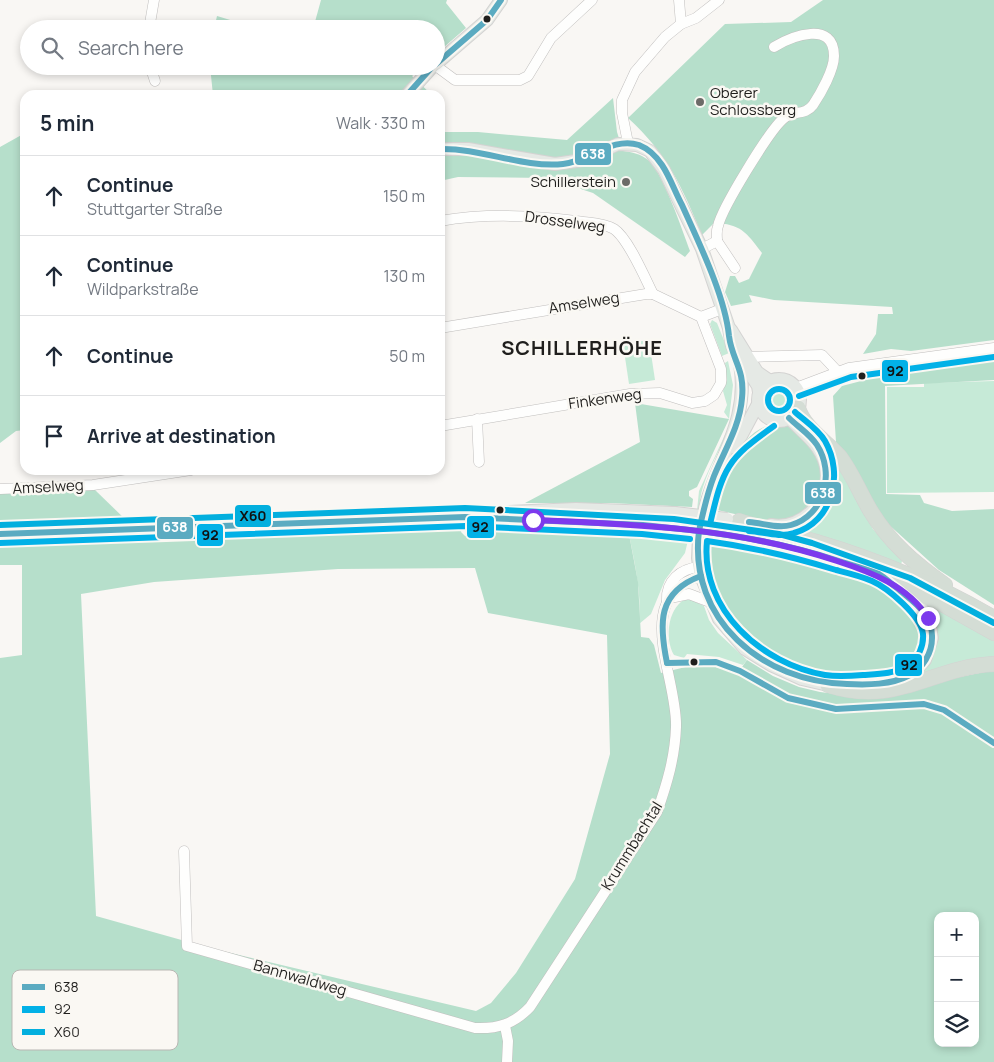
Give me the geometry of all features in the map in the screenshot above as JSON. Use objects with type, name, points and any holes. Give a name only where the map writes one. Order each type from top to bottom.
[{"type":"highway","points":[[794,413],[801,417],[841,459],[873,515],[892,541],[907,557],[949,587],[961,599]]},
{"type":"highway","points":[[733,520],[817,542],[853,554],[961,599],[994,618]]},
{"type":"highway","points":[[883,577],[944,604],[994,633]]},
{"type":"highway","points":[[828,685],[850,692],[878,692],[920,683],[967,667],[994,664]]},
{"type":"main road","points":[[445,56],[487,20],[501,0]]},
{"type":"main road","points":[[411,90],[425,75]]},
{"type":"main road","points":[[445,149],[468,149],[543,163],[564,164],[584,160],[608,148],[628,143],[644,148],[660,162],[702,250],[729,328],[758,386],[758,398],[768,419]]},
{"type":"main road","points":[[726,453],[741,436],[768,419],[782,421],[794,413],[800,398],[796,388],[786,380],[770,381],[744,359]]},
{"type":"main road","points":[[705,508],[710,488],[726,453],[741,410],[744,359]]},
{"type":"main road","points":[[741,436],[758,398],[770,381]]},
{"type":"main road","points":[[0,534],[464,517],[675,513],[759,522],[782,527],[793,525],[816,508],[826,483],[825,462],[813,440],[794,413]]},
{"type":"main road","points":[[570,515],[725,534],[778,543],[883,577],[919,605],[928,618],[932,638],[928,656],[916,671],[899,680],[828,685],[802,679],[760,659],[733,637],[719,619],[710,602],[700,571],[699,538]]},
{"type":"street","points":[[150,20],[154,0]]},
{"type":"street","points":[[445,75],[452,80],[473,82],[520,80],[530,73],[551,38],[592,0]]},
{"type":"street","points":[[679,0],[681,24]]},
{"type":"street","points":[[628,143],[622,113],[624,91],[635,72],[653,50],[681,24],[696,18],[719,0]]},
{"type":"street","points":[[735,268],[717,241],[719,222],[754,159],[782,119],[791,113],[803,112],[813,105],[833,64],[832,45],[825,37],[816,34],[794,36],[774,47]]},
{"type":"street","points":[[154,75],[156,81]]},
{"type":"street","name":"Drosselweg","points":[[445,220],[500,215],[552,218],[608,227],[618,233],[626,244],[653,294]]},
{"type":"street","points":[[702,250],[717,241]]},
{"type":"street","points":[[653,294],[701,318],[722,310]]},
{"type":"street","name":"Amselweg","points":[[445,327],[609,298],[653,294]]},
{"type":"street","name":"Finkenweg","points":[[445,425],[644,393],[660,394],[692,403],[705,401],[720,388],[721,369],[701,318]]},
{"type":"street","points":[[796,388],[837,371],[860,366],[994,348]]},
{"type":"street","points":[[744,359],[822,355],[837,371]]},
{"type":"street","points":[[477,419],[479,462]]},
{"type":"street","name":"Amselweg","points":[[0,489],[94,485],[143,475]]},
{"type":"street","points":[[667,600],[700,571]]},
{"type":"street","points":[[667,600],[689,594],[710,602]]},
{"type":"street","name":"Krummbachtal","points":[[505,1026],[520,1018],[530,1007],[657,812],[668,782],[676,726],[674,702],[662,634],[662,613],[667,600]]},
{"type":"street","name":"Bannwaldweg","points":[[184,852],[187,946],[475,1028],[505,1026]]},
{"type":"street","points":[[505,1026],[508,1041],[507,1062]]},
{"type":"green space","points":[[321,0],[447,0],[446,3],[466,28],[445,46],[445,20],[315,20]]},
{"type":"green space","points":[[823,0],[994,0],[994,340],[911,351],[891,349],[863,354],[876,334],[878,314],[893,314],[892,307],[774,300],[749,295],[752,302],[731,306],[725,292],[730,276],[735,276],[739,283],[749,279],[762,253],[742,230],[731,225],[714,223],[702,235],[672,172],[653,145],[628,118],[725,24],[791,22]]},
{"type":"green space","points":[[217,16],[230,20],[216,20]]},
{"type":"green space","points":[[211,75],[413,75],[427,90],[212,90]]},
{"type":"green space","points":[[613,98],[617,132],[623,151],[645,158],[654,166],[672,202],[690,251],[685,257],[593,193],[547,178],[458,177],[445,180],[445,132],[478,132],[567,140]]},
{"type":"green space","points":[[20,136],[20,431],[16,431],[0,443],[0,147]]},
{"type":"green space","points":[[712,320],[717,323],[729,353],[722,356],[710,324]]},
{"type":"green space","points":[[649,340],[655,380],[629,384],[623,344]]},
{"type":"green space","points":[[734,356],[738,377],[738,386]]},
{"type":"green space","points":[[994,356],[994,380],[885,386],[886,494],[920,495],[924,503],[952,511],[994,509],[994,605],[939,570],[887,523],[836,442],[833,396],[842,386],[930,363]]},
{"type":"green space","points":[[728,361],[733,385],[729,419],[724,412],[727,405],[723,391],[727,380],[725,363]]},
{"type":"green space","points":[[994,381],[994,492],[887,493],[887,387],[924,387],[924,383]]},
{"type":"green space","points":[[738,386],[736,411],[703,487],[698,528],[694,540],[699,491],[735,413]]},
{"type":"green space","points":[[779,386],[790,390],[794,401],[790,412],[779,416],[768,412],[764,401],[768,390]]},
{"type":"green space","points":[[635,403],[729,419],[697,487],[689,491],[689,496],[693,499],[692,507],[610,503],[525,503],[640,442]]},
{"type":"green space","points":[[772,425],[790,426],[814,451],[821,473],[819,485],[809,505],[800,513],[779,521],[762,520],[711,509],[725,472],[733,458],[751,435],[761,428]]},
{"type":"green space","points":[[825,455],[833,458],[873,529],[902,561],[901,565],[795,529],[803,529],[818,517],[827,503],[832,486],[833,469]]},
{"type":"green space","points":[[95,490],[127,521],[0,526],[0,492]]},
{"type":"green space","points":[[383,525],[438,525],[462,528],[461,532],[465,536],[481,536],[484,532],[515,532],[522,530],[521,527],[536,526],[531,528],[628,529],[638,582],[641,637],[649,638],[654,645],[661,673],[690,666],[706,665],[737,674],[747,660],[773,676],[799,687],[820,692],[861,697],[994,670],[994,1062],[0,1062],[0,658],[22,655],[22,565],[0,565],[0,539]],"holes":[[[475,568],[488,613],[607,635],[610,754],[575,879],[516,973],[491,1003],[476,1011],[210,948],[96,916],[81,594],[154,582],[338,569]]]},
{"type":"green space","points":[[628,529],[689,536],[685,553],[665,580],[651,614],[639,624],[638,588]]},
{"type":"green space","points":[[706,538],[838,568],[885,586],[913,606],[927,628],[925,653],[904,674],[841,680],[812,674],[768,657],[738,631],[716,597],[708,574]]},
{"type":"green space","points":[[688,598],[704,606],[709,620],[718,633],[747,660],[743,665],[719,657],[687,654],[684,658],[674,655],[669,640],[670,623],[676,607]]},
{"type":"green space","points":[[925,604],[961,621],[994,641],[994,660],[915,677],[930,659],[936,643],[935,625]]},
{"type":"transit line","name":"638","points":[[445,56],[487,20],[501,0]]},
{"type":"transit line","name":"638","points":[[411,90],[425,75]]},
{"type":"transit line","name":"638","points":[[445,149],[471,151],[532,163],[563,164],[582,159],[619,144],[629,143],[646,149],[662,165],[696,236],[717,287],[742,379],[741,408],[705,503],[699,531]]},
{"type":"transit line","name":"92","points":[[799,396],[851,377],[994,357]]},
{"type":"transit line","name":"92","points":[[775,389],[783,389],[790,396],[790,400],[790,404],[783,411],[775,411],[768,404],[768,396],[775,389]]},
{"type":"transit line","name":"92","points":[[749,531],[783,535],[794,533],[818,519],[826,508],[834,482],[831,454],[819,433],[795,412]]},
{"type":"transit line","name":"638","points":[[749,522],[776,526],[791,525],[803,520],[812,512],[824,492],[825,468],[817,445],[789,418]]},
{"type":"transit line","name":"92","points":[[710,524],[719,490],[729,466],[746,447],[774,426]]},
{"type":"transit line","name":"X60","points":[[0,525],[465,508],[674,519],[779,534],[812,543],[910,578],[994,623]]},
{"type":"transit line","name":"638","points":[[0,534],[465,517],[643,525],[699,531]]},
{"type":"transit line","name":"92","points":[[0,543],[465,526],[642,534],[690,539]]},
{"type":"transit line","name":"638","points":[[699,531],[788,546],[879,574],[915,603],[926,615],[932,638],[932,644],[926,659],[915,672],[895,681],[879,684],[847,684],[816,681],[787,672],[760,658],[737,640],[719,618],[706,592],[699,563],[699,531]]},
{"type":"transit line","name":"92","points":[[707,541],[788,557],[872,581],[895,596],[916,619],[923,634],[920,652],[911,663],[897,671],[849,676],[825,675],[802,669],[779,659],[758,646],[740,630],[725,611],[714,590],[707,566],[707,541]]},
{"type":"transit line","name":"638","points":[[667,663],[663,635],[664,611],[676,591],[701,576]]},
{"type":"transit line","name":"638","points":[[667,663],[716,662],[740,671],[788,698],[836,709],[924,704],[944,710],[994,743]]},
{"type":"place","name":"Oberer Schlossberg","points":[[700,102]]},
{"type":"place","name":"Schillerstein","points":[[626,182]]},
{"type":"district","name":"SCHILLERHÖHE","points":[[582,348]]},
{"type":"route","points":[[533,520],[643,525],[725,534],[778,543],[809,551],[883,577],[919,605],[928,618]]}]
